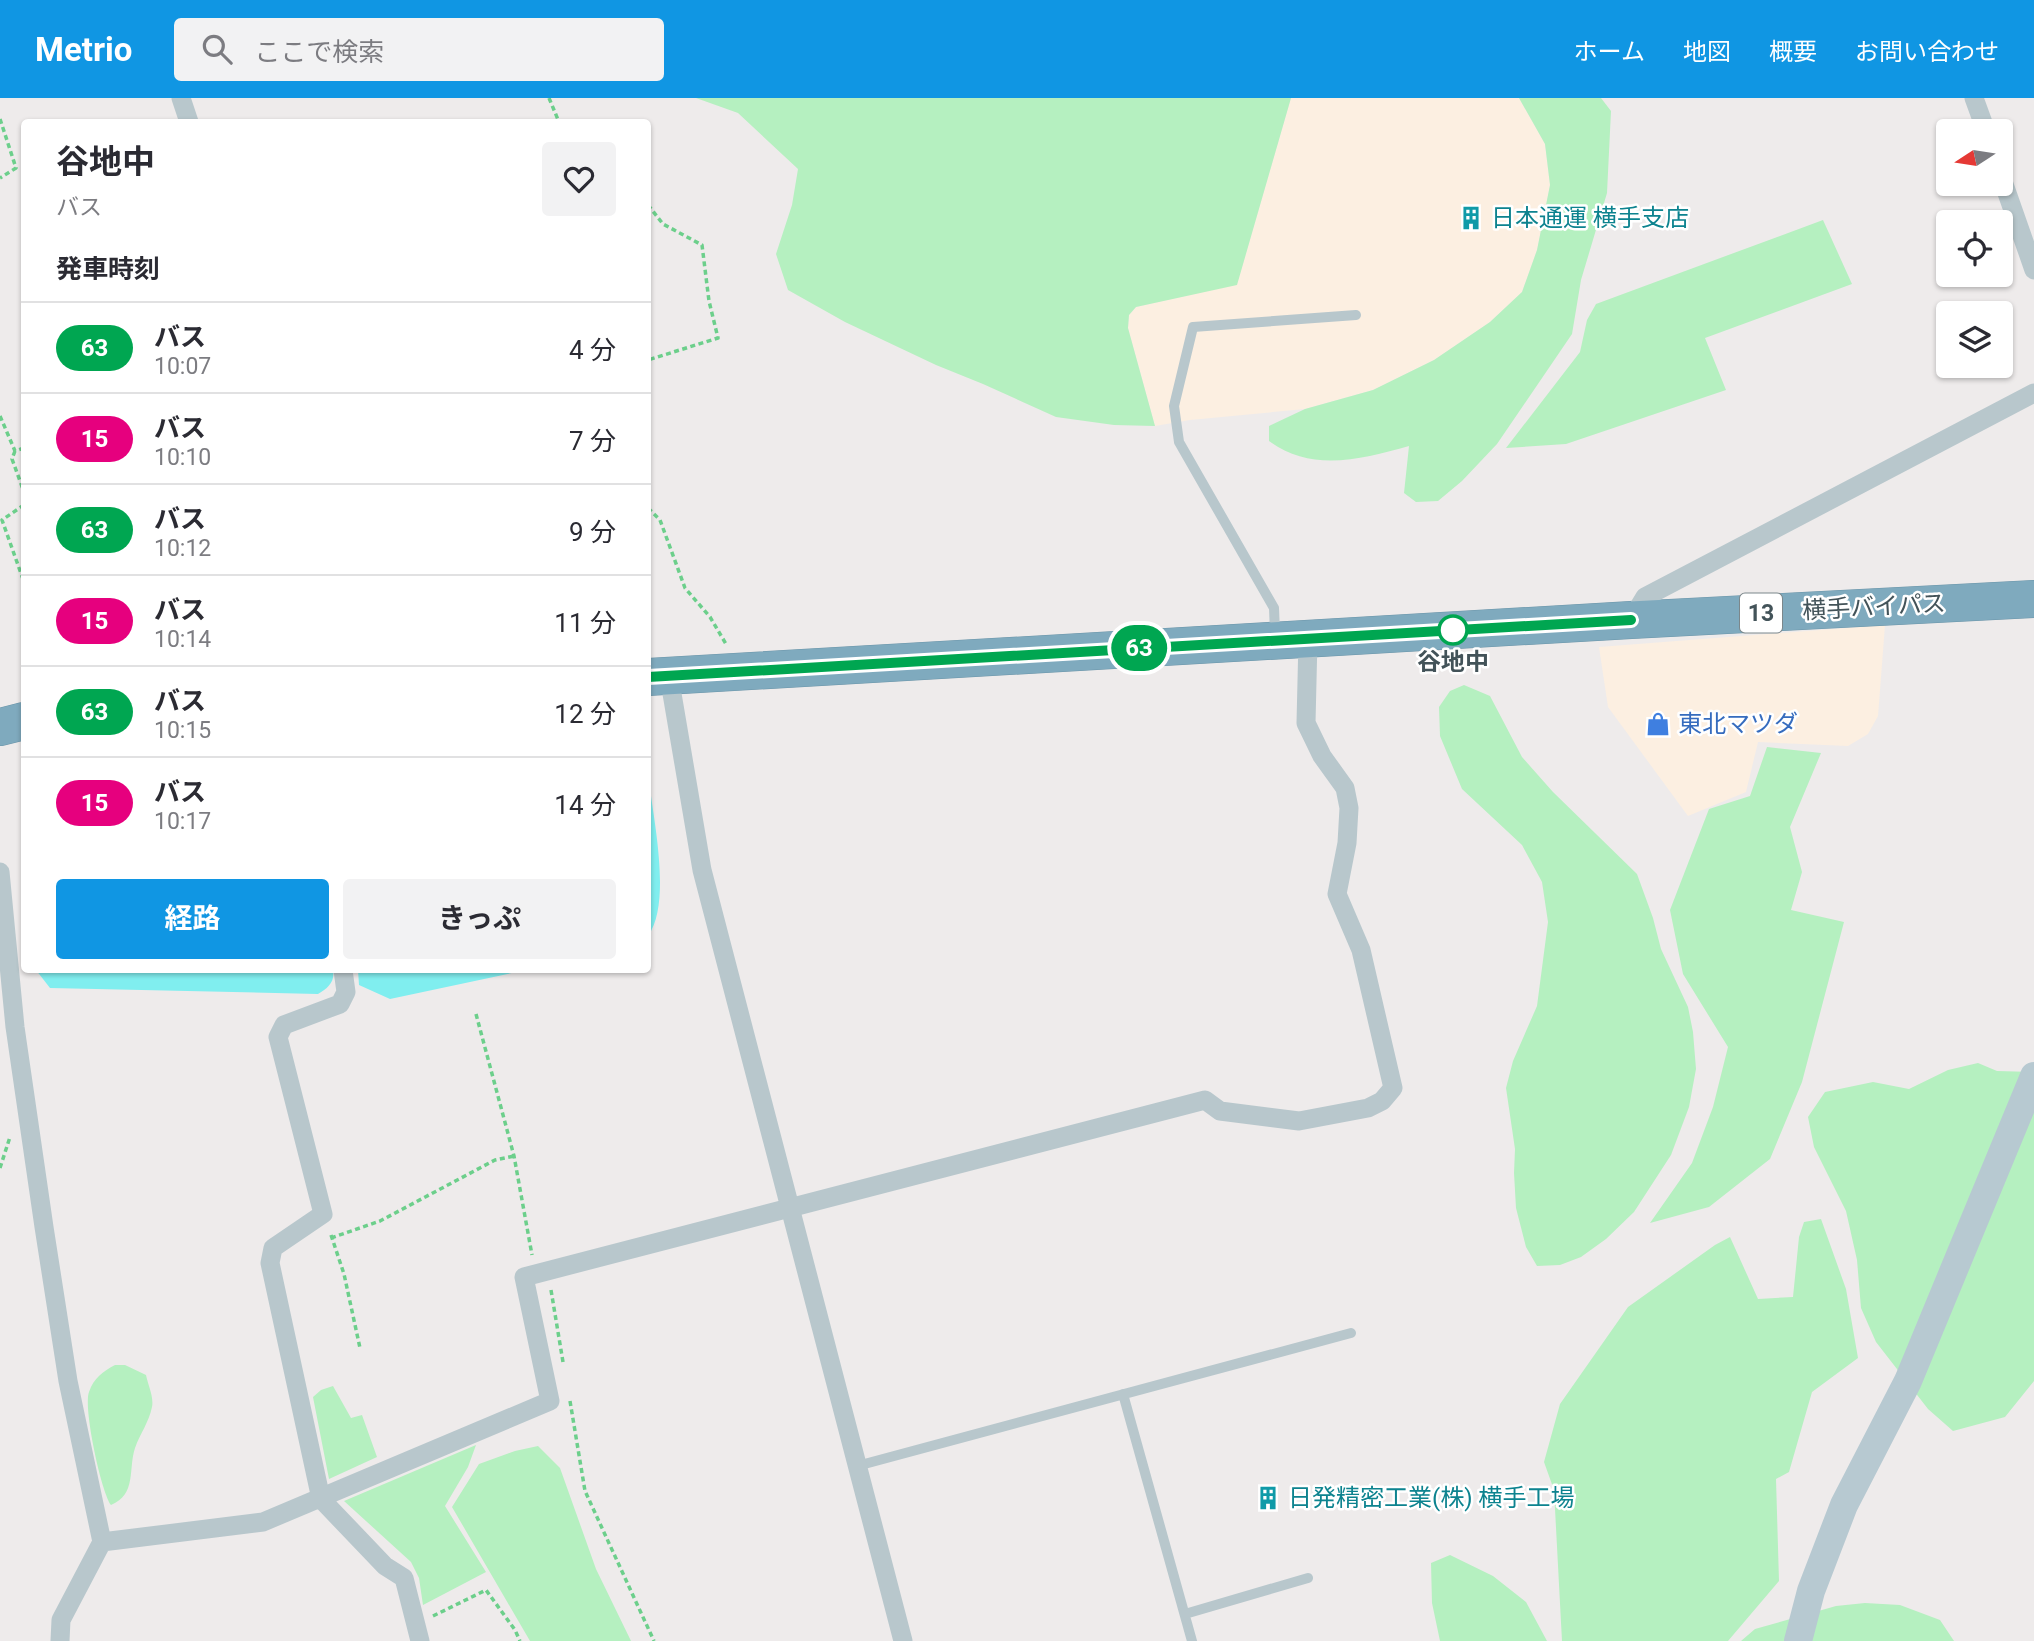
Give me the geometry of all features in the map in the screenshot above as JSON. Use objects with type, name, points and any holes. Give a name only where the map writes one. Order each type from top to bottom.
[{"type":"highway","name":"横手バイパス","points":[[1631,620],[2034,600]]},
{"type":"highway","name":"13","points":[[658,676],[1631,620]]},
{"type":"highway","points":[[0,727],[21,722]]},
{"type":"street","points":[[181,98],[188,119]]},
{"type":"street","points":[[1974,98],[1982,119]]},
{"type":"street","points":[[2008,196],[2034,270]]},
{"type":"street","points":[[1631,620],[1645,597],[2034,393]]},
{"type":"street","points":[[102,1542],[264,1522],[550,1401],[524,1278],[1205,1100],[1220,1111],[1299,1121],[1368,1108],[1382,1101],[1393,1088],[1361,950],[1337,894],[1347,843],[1349,808],[1345,788],[1322,756],[1306,723],[1291,640]]},
{"type":"street","points":[[658,676],[702,870],[903,1641]]},
{"type":"street","points":[[0,872],[9,1038],[68,1381],[102,1542],[61,1620],[60,1641]]},
{"type":"street","points":[[343,973],[346,992],[340,1004],[284,1025],[278,1037],[323,1214],[272,1248],[270,1263],[321,1499],[384,1566],[404,1578],[418,1632]]},
{"type":"street","points":[[1798,1641],[1811,1591],[1844,1505],[1908,1381],[2034,1076]]},
{"type":"lane","points":[[1291,640],[1179,442],[1174,406],[1193,327],[1356,315]]},
{"type":"lane","points":[[856,1466],[1351,1332]]},
{"type":"lane","points":[[1123,1394],[1192,1641]]},
{"type":"lane","points":[[1185,1614],[1308,1578]]},
{"type":"path","points":[[549,98],[558,119]]},
{"type":"path","points":[[0,120],[16,167],[0,178]]},
{"type":"path","points":[[651,209],[663,224],[702,246],[709,301],[718,338],[651,359]]},
{"type":"path","points":[[0,416],[15,451],[12,458],[21,484]]},
{"type":"path","points":[[15,451],[21,449]]},
{"type":"path","points":[[21,507],[2,520],[21,574]]},
{"type":"path","points":[[651,511],[660,520],[685,588],[710,617],[734,659],[738,672]]},
{"type":"path","points":[[476,1013],[514,1157],[564,1367]]},
{"type":"path","points":[[331,1238],[380,1221],[495,1160],[514,1157]]},
{"type":"path","points":[[323,1214],[344,1275],[360,1348]]},
{"type":"path","points":[[569,1395],[585,1491],[654,1641]]},
{"type":"path","points":[[418,1632],[486,1590],[520,1641]]},
{"type":"shaded area","points":[[1291,98],[1519,98],[1545,144],[1550,185],[1537,250],[1522,292],[1490,322],[1434,360],[1373,390],[1305,409],[1155,426],[1128,328],[1129,315],[1136,307],[1237,284]]},
{"type":"shaded area","points":[[1885,625],[1878,716],[1868,734],[1848,746],[1758,742],[1746,792],[1688,816],[1608,707],[1599,647]]},
{"type":"green space","points":[[696,98],[1291,98],[1237,285],[1136,307],[1129,315],[1128,328],[1155,426],[1114,425],[1056,417],[845,322],[788,290],[776,254],[792,205],[798,169],[738,113]]},
{"type":"green space","points":[[1519,98],[1601,98],[1611,111],[1607,193],[1581,280],[1572,334],[1497,444],[1462,481],[1438,501],[1416,502],[1404,493],[1409,446],[1355,459],[1320,460],[1285,451],[1269,441],[1269,426],[1305,409],[1373,390],[1434,360],[1490,322],[1522,292],[1537,250],[1550,185],[1545,144]]},
{"type":"green space","points":[[1823,220],[1852,284],[1705,338],[1726,390],[1566,444],[1506,448],[1580,352],[1587,320],[1596,304]]},
{"type":"green space","points":[[1464,685],[1490,696],[1522,757],[1553,792],[1637,874],[1661,949],[1688,1007],[1693,1032],[1696,1069],[1689,1107],[1671,1155],[1634,1212],[1606,1239],[1581,1257],[1560,1265],[1537,1266],[1526,1247],[1516,1208],[1515,1149],[1506,1088],[1513,1061],[1537,1006],[1548,922],[1542,882],[1522,845],[1462,789],[1440,736],[1439,707],[1450,691]]},
{"type":"green space","points":[[1767,747],[1821,753],[1790,827],[1802,872],[1791,910],[1844,922],[1802,1082],[1770,1159],[1709,1207],[1650,1223],[1692,1163],[1713,1107],[1728,1047],[1683,974],[1670,910],[1709,809],[1750,796]]},
{"type":"green space","points":[[1978,1063],[1997,1071],[2034,1072],[2034,1381],[2005,1417],[1953,1431],[1928,1409],[1876,1342],[1861,1308],[1857,1260],[1846,1211],[1814,1147],[1808,1117],[1825,1092],[1873,1082],[1909,1089],[1948,1070]]},
{"type":"green space","points":[[1821,1219],[1846,1289],[1858,1358],[1812,1392],[1789,1472],[1776,1479],[1779,1581],[1728,1641],[1562,1641],[1554,1490],[1544,1462],[1560,1404],[1628,1307],[1730,1237],[1758,1299],[1793,1297],[1799,1237],[1804,1222]]},
{"type":"green space","points":[[115,1365],[125,1365],[146,1375],[152,1395],[152,1407],[135,1448],[128,1488],[119,1500],[111,1505],[94,1449],[88,1401],[89,1392],[96,1379]]},
{"type":"green space","points":[[333,1386],[351,1418],[362,1415],[377,1457],[329,1479],[313,1397],[321,1390]]},
{"type":"green space","points":[[476,1445],[468,1467],[445,1506],[486,1572],[423,1605],[419,1578],[411,1562],[344,1501]]},
{"type":"green space","points":[[538,1446],[560,1468],[596,1569],[631,1641],[530,1641],[452,1507],[479,1464]]},
{"type":"green space","points":[[1450,1555],[1493,1576],[1526,1602],[1547,1641],[1440,1641],[1432,1603],[1431,1563]]},
{"type":"green space","points":[[1865,1603],[1900,1605],[1940,1620],[1954,1641],[1741,1641],[1755,1629],[1836,1606]]},
{"type":"water","points":[[651,796],[660,868],[655,923],[651,930]]},
{"type":"water","points":[[38,973],[333,973],[330,984],[318,994],[50,988]]},
{"type":"water","points":[[358,973],[512,973],[390,999],[359,985]]},
{"type":"bus line","name":"63","points":[[651,677],[1631,620]]},
{"type":"place","name":"日本通運 横手支店","points":[[1471,218]]},
{"type":"place","name":"谷地中","points":[[1453,630]]},
{"type":"place","name":"東北マツダ","points":[[1658,724]]},
{"type":"place","name":"日発精密工業(株) 横手工場","points":[[1268,1498]]}]
